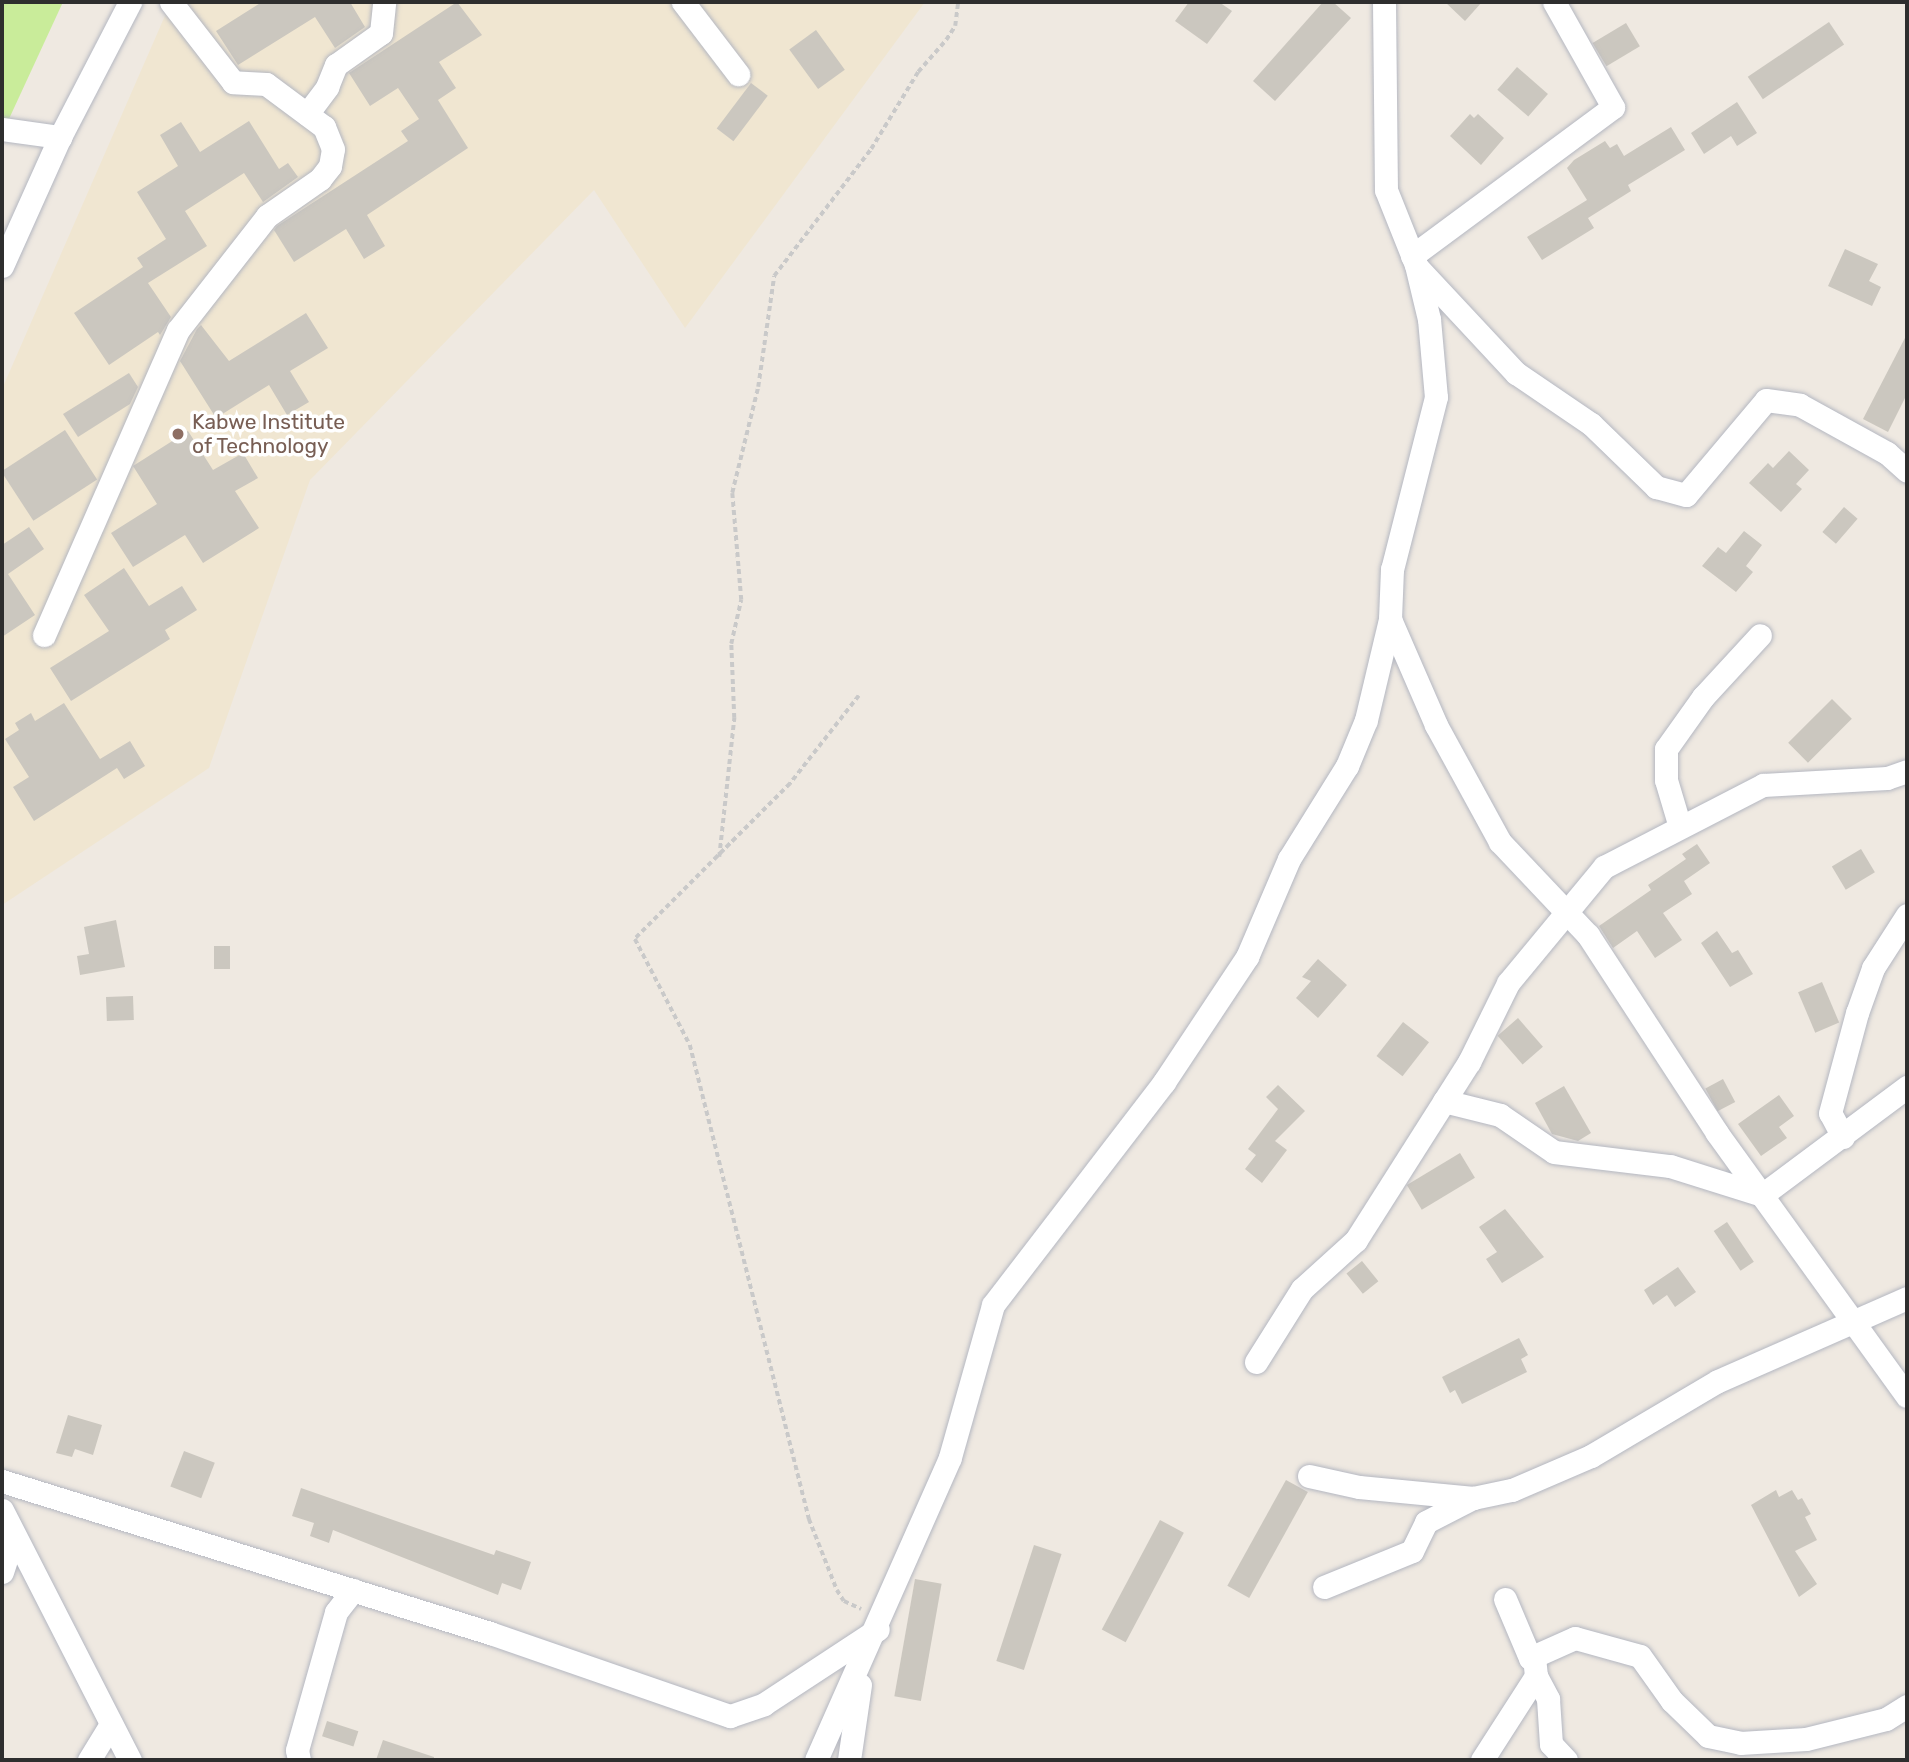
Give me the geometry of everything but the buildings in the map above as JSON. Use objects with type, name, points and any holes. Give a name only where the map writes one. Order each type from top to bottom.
[{"type":"street","points":[[2,266],[60,138],[130,2]]},
{"type":"street","points":[[44,635],[177,330],[267,215],[320,179],[330,166],[333,149],[324,127],[266,84],[233,82],[171,2]]},
{"type":"street","points":[[307,114],[327,87],[336,65],[381,33],[384,2]]},
{"type":"street","points":[[683,2],[738,74]]},
{"type":"street","points":[[816,1760],[864,1661],[950,1457],[993,1304],[1164,1082],[1247,957],[1289,859],[1347,766],[1366,720],[1390,619],[1392,569],[1436,397],[1429,319],[1414,261],[1386,190],[1384,2]]},
{"type":"street","points":[[1414,261],[1613,107],[1554,2]]},
{"type":"street","points":[[2,129],[60,138]]},
{"type":"street","points":[[1414,261],[1517,373],[1591,424],[1656,487],[1686,495],[1766,400],[1800,405],[1887,453],[1907,471]]},
{"type":"street","points":[[1390,619],[1436,725],[1500,842],[1588,935],[1762,1195],[1907,1396]]},
{"type":"street","points":[[1679,827],[1666,780],[1666,749],[1703,697],[1760,635]]},
{"type":"street","points":[[1256,1362],[1302,1289],[1356,1240],[1469,1062],[1508,983],[1604,867],[1763,785],[1887,778],[1907,771]]},
{"type":"street","points":[[1843,1137],[1830,1113],[1857,1013],[1873,968],[1907,915]]},
{"type":"street","points":[[1762,1195],[1907,1087]]},
{"type":"street","points":[[1444,1101],[1500,1115],[1554,1153],[1670,1166],[1762,1195]]},
{"type":"street","points":[[1324,1587],[1412,1550],[1426,1522],[1473,1498],[1512,1490],[1591,1456],[1718,1381],[1907,1298]]},
{"type":"street","points":[[1309,1476],[1359,1487],[1473,1498]]},
{"type":"street","points":[[2,1481],[353,1590],[730,1716],[764,1704],[879,1624]]},
{"type":"street","points":[[2,1510],[130,1760]]},
{"type":"street","points":[[2,1572],[14,1535]]},
{"type":"street","points":[[299,1760],[297,1751],[336,1612],[353,1590]]},
{"type":"street","points":[[1505,1599],[1524,1650],[1535,1666],[1548,1699],[1551,1744],[1566,1760]]},
{"type":"street","points":[[1482,1760],[1535,1666],[1575,1638],[1640,1656],[1672,1702],[1708,1736],[1740,1744],[1805,1739],[1885,1719],[1907,1706]]},
{"type":"street","points":[[849,1760],[864,1661]]},
{"type":"street","points":[[89,1760],[111,1724]]},
{"type":"path","points":[[719,857],[734,718],[731,644],[741,600],[732,493],[758,387],[774,276],[871,149],[918,72],[946,40],[955,26],[958,2]]},
{"type":"path","points":[[859,696],[790,783],[719,857],[639,931],[637,947],[682,1022],[690,1045],[809,1519],[844,1601],[879,1624]]},
{"type":"shaded area","name":"Kabwe Institute of Technology","points":[[171,2],[925,2],[685,328],[594,190],[310,480],[209,768],[2,905],[2,389]]},
{"type":"green space","points":[[2,2],[63,2],[2,134]]},
{"type":"place","name":"Kabwe Institute of Technology","points":[[178,434]]}]
